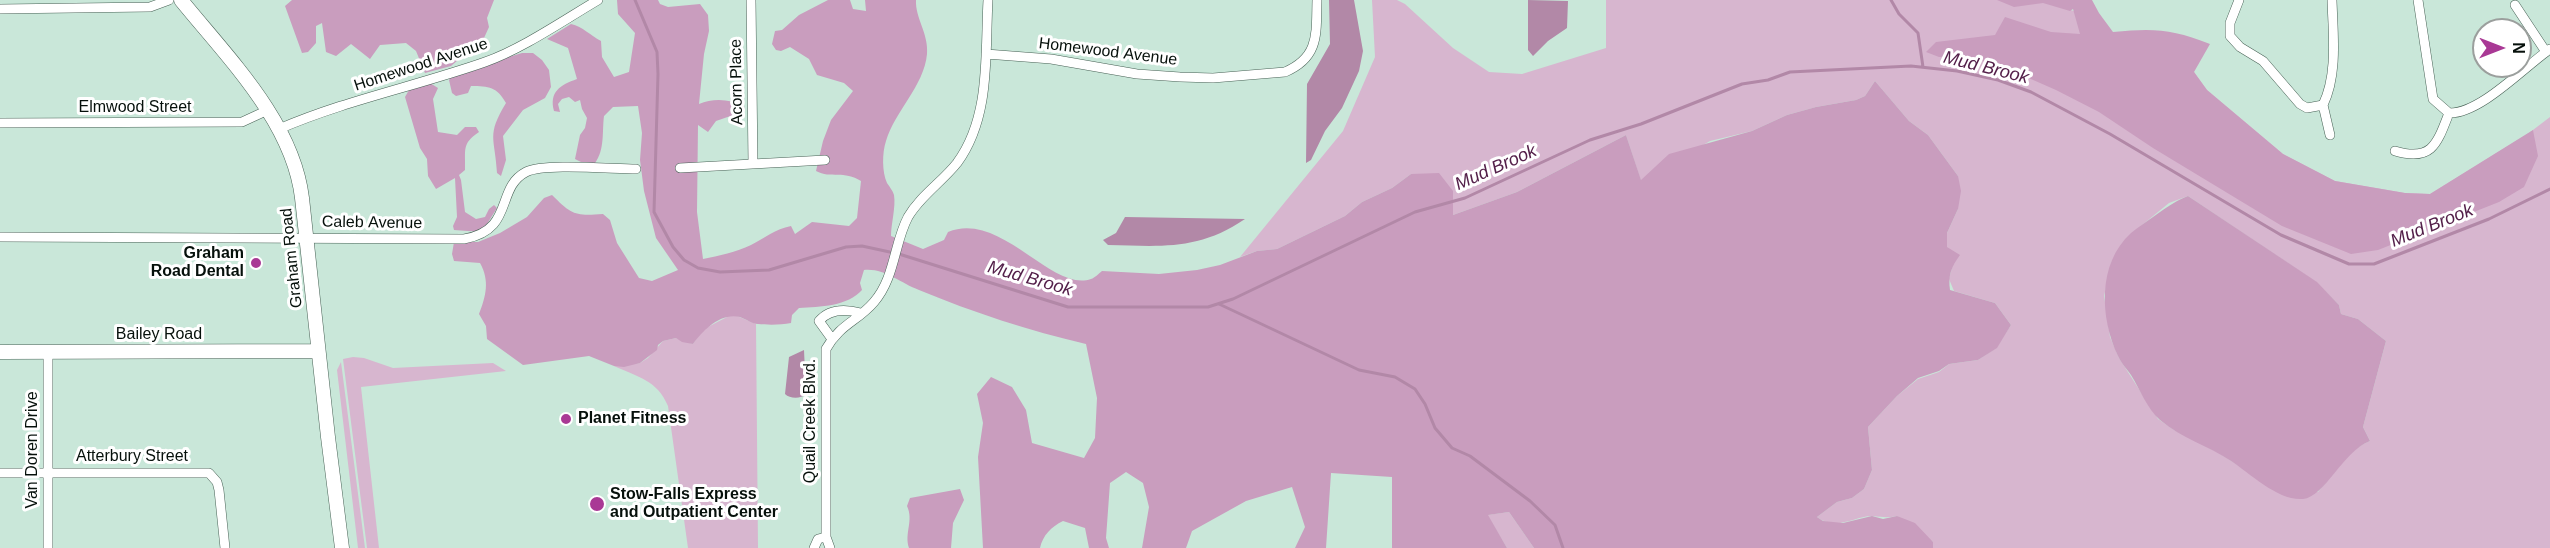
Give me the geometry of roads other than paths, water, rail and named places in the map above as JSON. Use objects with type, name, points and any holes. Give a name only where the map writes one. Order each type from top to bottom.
[{"type":"main road","name":"Graham Road","points":[[181,0],[268,110],[279,129],[299,176],[342,548]]},
{"type":"main road","name":"Bailey Road","points":[[0,352],[318,351]]},
{"type":"street","points":[[0,9],[150,7],[169,0]]},
{"type":"street","name":"Homewood Avenue","points":[[279,129],[346,104],[487,62],[598,0]]},
{"type":"street","name":"Acorn Place","points":[[751,0],[753,164]]},
{"type":"street","points":[[986,54],[988,0]]},
{"type":"street","name":"Homewood Avenue","points":[[986,54],[1051,59],[1137,74],[1180,77],[1213,78],[1285,72],[1295,67],[1312,50],[1316,38],[1317,0]]},
{"type":"street","points":[[2239,0],[2230,23],[2230,36],[2240,47],[2263,62],[2300,104],[2307,108],[2323,105]]},
{"type":"street","points":[[2330,135],[2323,105],[2332,70],[2332,0]]},
{"type":"street","points":[[2418,0],[2433,99],[2449,113],[2462,112],[2479,103],[2548,50],[2515,5]]},
{"type":"street","name":"Quail Creek Blvd.","points":[[830,548],[826,537],[826,349],[835,333],[875,301],[886,281],[907,219],[919,202],[958,161],[971,137],[984,100],[986,54]]},
{"type":"street","name":"Elmwood Street","points":[[0,123],[242,122],[268,110]]},
{"type":"street","points":[[2395,151],[2410,155],[2423,154],[2433,148],[2449,113]]},
{"type":"street","points":[[680,168],[825,160]]},
{"type":"street","name":"Caleb Avenue","points":[[0,237],[307,237],[448,240],[477,237],[491,229],[497,221],[516,181],[525,172],[550,168],[636,169]]},
{"type":"street","points":[[832,339],[819,321],[822,317],[838,311],[861,313]]},
{"type":"street","name":"Van Doren Drive","points":[[48,352],[48,548]]},
{"type":"street","points":[[0,473],[48,472]]},
{"type":"street","name":"Atterbury Street","points":[[48,472],[209,473],[217,482],[219,490],[225,548]]},
{"type":"street","points":[[814,548],[818,539],[826,537]]},
{"type":"waterway","name":"Mud Brook","points":[[635,0],[657,52],[654,212],[673,247],[684,260],[698,268],[720,272],[769,270],[846,247],[862,246],[899,254],[1068,307],[1208,307],[1233,299],[1415,212],[1465,198],[1590,140],[1641,124],[1742,84],[1768,80],[1790,72],[1911,66],[1957,71],[1998,80],[2031,92],[2110,134],[2281,235],[2349,264],[2374,264],[2489,219],[2550,189]]},
{"type":"waterway","points":[[1891,0],[1899,14],[1918,33],[1923,67]]},
{"type":"waterway","points":[[1219,304],[1359,370],[1395,377],[1415,389],[1425,404],[1435,428],[1452,448],[1470,456],[1530,501],[1555,525],[1563,548]]},
{"type":"place","name":"Graham Road Dental","points":[[256,263]]},
{"type":"place","name":"Planet Fitness","points":[[566,419]]},
{"type":"place","name":"Stow-Falls Express and Outpatient Center","points":[[597,504]]}]
